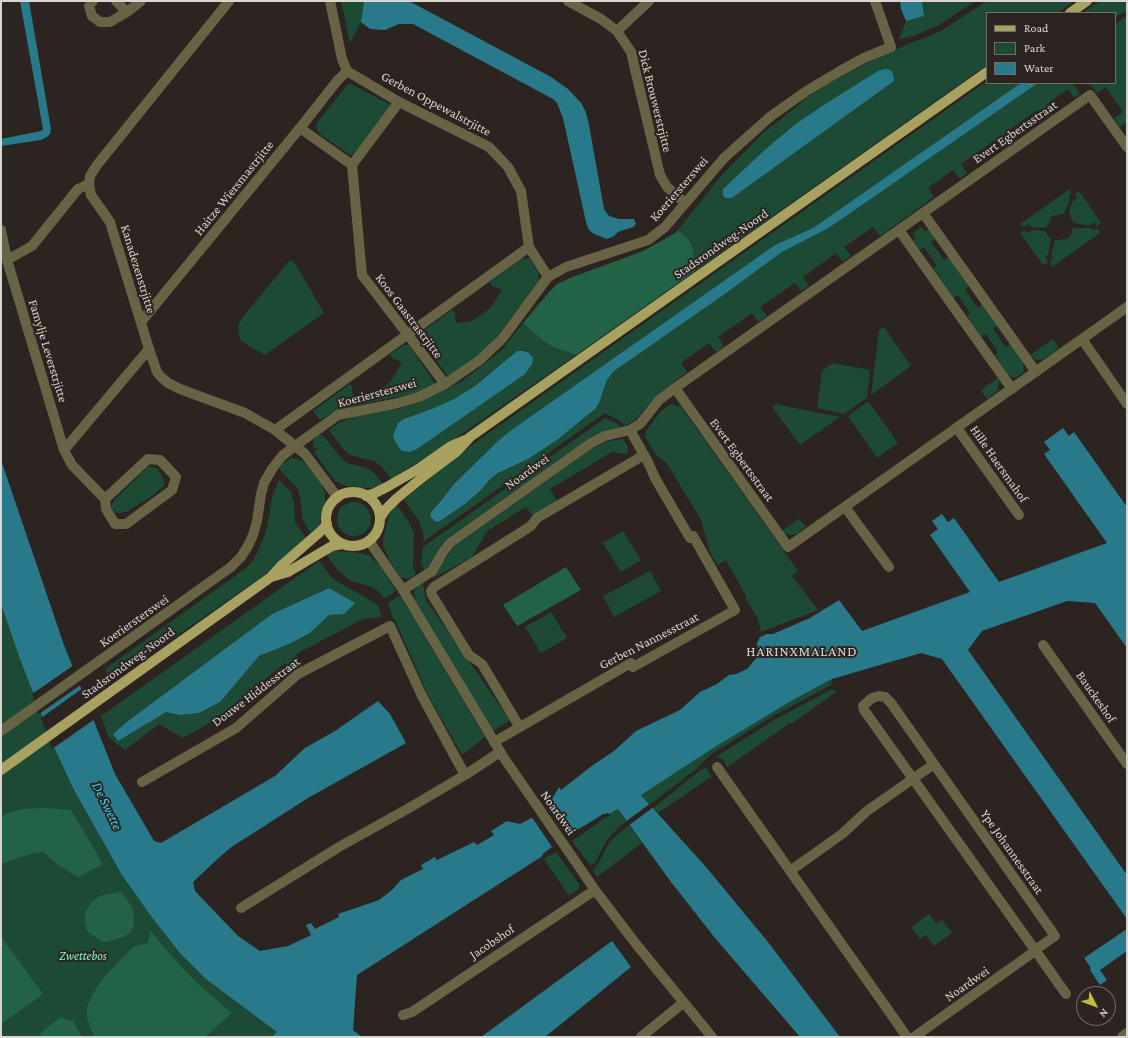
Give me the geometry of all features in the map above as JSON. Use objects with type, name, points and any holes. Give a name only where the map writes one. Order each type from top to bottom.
[{"type":"main road","points":[[1071,12],[1086,1]]},
{"type":"main road","name":"Stadsrondweg-Noord","points":[[366,496],[387,487],[418,469],[451,446],[470,437],[986,73]]},
{"type":"main road","name":"Stadsrondweg-Noord","points":[[380,518],[386,509],[396,499],[456,452],[470,437]]},
{"type":"main road","points":[[355,492],[366,496],[376,505],[380,518],[378,531],[363,545],[349,546],[342,544],[332,536],[327,524],[330,506],[338,498],[349,493],[355,492]]},
{"type":"main road","name":"Stadsrondweg-Noord","points":[[1,770],[271,577],[327,524]]},
{"type":"main road","name":"Stadsrondweg-Noord","points":[[271,577],[288,572],[332,546],[342,544]]},
{"type":"street","points":[[92,1],[89,6],[92,16],[100,22],[110,22],[127,12],[141,1]]},
{"type":"street","points":[[116,1],[127,12]]},
{"type":"street","points":[[7,260],[32,246],[78,189],[88,184],[90,176],[97,165],[229,1]]},
{"type":"street","points":[[330,1],[342,59],[347,71]]},
{"type":"street","name":"Dick Brouwerstrjitte","points":[[568,1],[601,19],[617,31],[631,52],[660,175],[667,187],[685,203]]},
{"type":"street","points":[[617,31],[649,1]]},
{"type":"street","name":"Koeriersterswei","points":[[1,731],[231,567],[248,546],[253,535],[264,483],[282,456],[295,446],[338,416],[394,404],[419,396],[445,384],[480,360],[502,339],[548,277],[566,267],[648,240],[665,227],[724,158],[771,116],[808,90],[840,71],[891,47],[875,1]]},
{"type":"street","name":"Gerben Oppewalstrjitte","points":[[347,71],[399,102],[489,147],[508,167],[521,191],[529,247],[548,277]]},
{"type":"street","name":"Haitze Wiersmastrjitte","points":[[141,322],[337,81],[347,71]]},
{"type":"street","name":"Evert Egbertsstraat","points":[[1127,147],[1090,95],[675,388],[788,547],[1127,307]]},
{"type":"street","points":[[300,128],[352,165],[399,102]]},
{"type":"street","name":"Koos Gaastrastrjitte","points":[[352,165],[362,275],[445,384]]},
{"type":"street","name":"Kanadezenstrjitte","points":[[88,184],[91,195],[110,222],[157,372],[168,383],[245,413],[275,430],[305,454],[338,498]]},
{"type":"street","points":[[923,213],[1036,372]]},
{"type":"street","name":"Famylje Leverstrjitte","points":[[1,230],[7,260],[64,450],[72,465],[105,499],[106,509],[115,524],[126,524],[172,490],[176,477],[160,460],[148,460],[105,499]]},
{"type":"street","points":[[899,230],[1012,389]]},
{"type":"street","name":"Koeriersterswei","points":[[275,430],[529,247]]},
{"type":"street","points":[[1082,339],[1127,404]]},
{"type":"street","points":[[64,450],[149,349]]},
{"type":"street","name":"Noardwei","points":[[403,590],[432,571],[442,552],[450,543],[591,443],[605,436],[630,430],[640,424],[658,400],[675,388]]},
{"type":"street","name":"Hille Haersmahof","points":[[957,428],[1019,515]]},
{"type":"street","name":"Gerben Nannesstraat","points":[[494,742],[519,726],[631,663],[633,667],[735,610],[693,536],[690,538],[658,485],[630,430]]},
{"type":"street","points":[[519,726],[482,664],[469,655],[431,591],[434,587],[531,526],[537,518],[644,455]]},
{"type":"street","points":[[845,507],[889,567]]},
{"type":"street","name":"Noardwei","points":[[369,541],[403,590],[500,752],[533,801],[595,890],[683,1003],[712,1037]]},
{"type":"street","name":"Douwe Hiddesstraat","points":[[142,782],[236,728],[298,674],[390,626],[422,696],[465,775]]},
{"type":"street","name":"Bauckeshof","points":[[1043,645],[1127,764]]},
{"type":"street","name":"Ype Johannesstraat","points":[[1035,951],[1055,936],[888,700],[879,696],[872,698],[862,706],[864,710],[1035,951],[1066,994]]},
{"type":"street","points":[[241,908],[338,847],[409,808],[465,775],[500,752]]},
{"type":"street","points":[[790,871],[842,834],[867,811],[934,764]]},
{"type":"street","points":[[717,768],[907,1037]]},
{"type":"street","name":"Jacobshof","points":[[403,1015],[412,1012],[595,890]]},
{"type":"street","name":"Noardwei","points":[[914,1037],[1035,951]]},
{"type":"street","points":[[641,1037],[683,1003]]},
{"type":"street","points":[[1122,1037],[1127,1033]]},
{"type":"green space","points":[[341,1],[364,1],[361,22],[350,43]]},
{"type":"green space","points":[[922,1],[975,1],[939,25],[913,36],[899,39],[906,21],[924,16]]},
{"type":"green space","points":[[987,1],[1074,1],[1059,12],[986,12],[986,66],[695,271],[693,248],[689,240],[678,230],[721,176],[763,133],[806,98],[838,78],[887,53],[941,31]],"holes":[[[894,81],[732,198],[725,198],[768,147],[797,123],[822,106]]]},
{"type":"green space","points":[[1100,1],[1127,1],[1127,11],[1116,16],[1116,12],[1084,12]]},
{"type":"green space","points":[[1123,18],[1127,18],[1127,122],[1120,127],[1114,118],[1123,112],[1106,87],[1097,93],[1090,84],[1116,84],[1116,24]]},
{"type":"green space","points":[[986,82],[986,84],[1020,84],[813,228],[775,245],[510,431],[454,484],[431,512],[430,516],[436,522],[440,521],[465,504],[498,473],[528,459],[557,440],[595,409],[599,403],[607,380],[614,371],[722,296],[782,252],[836,223],[1037,84],[1074,84],[1080,94],[1074,98],[1068,89],[1046,105],[1052,114],[1044,119],[1037,110],[1004,134],[1010,144],[1002,149],[995,140],[961,164],[967,173],[960,179],[953,170],[928,188],[934,197],[880,236],[873,227],[844,247],[851,256],[843,262],[836,253],[803,277],[809,286],[801,291],[795,283],[760,307],[767,316],[758,322],[752,313],[718,337],[724,346],[716,352],[709,343],[681,363],[687,372],[658,394],[635,420],[625,426],[620,421],[605,413],[423,542],[424,536],[419,521],[404,500],[469,447]]},
{"type":"green space","points":[[349,83],[391,105],[390,110],[354,154],[350,155],[321,135],[317,130],[316,124]]},
{"type":"green space","points":[[1070,189],[1071,194],[1068,197],[1070,199],[1064,214],[1052,216],[1047,227],[1031,227],[1029,224],[1024,227],[1020,224]]},
{"type":"green space","points":[[1079,191],[1101,223],[1097,226],[1094,222],[1089,226],[1075,223],[1071,219],[1070,208],[1072,202],[1077,198],[1075,195]]},
{"type":"green space","points":[[921,227],[925,232],[929,229],[935,239],[931,242],[944,260],[949,257],[969,286],[965,290],[978,308],[982,305],[997,326],[993,329],[1006,347],[1010,344],[1023,362],[1023,373],[1013,378],[1009,376],[995,355],[998,352],[986,334],[981,337],[967,316],[970,313],[958,295],[953,298],[933,268],[937,266],[924,247],[920,250],[913,240],[916,238],[913,233]]},
{"type":"green space","points":[[1073,228],[1091,228],[1093,231],[1097,228],[1100,233],[1052,267],[1050,262],[1053,259],[1051,255],[1055,240],[1067,239],[1071,235]]},
{"type":"green space","points":[[678,230],[689,240],[693,248],[695,271],[576,355],[553,347],[542,340],[523,323],[557,284],[643,251]]},
{"type":"green space","points":[[1032,230],[1045,231],[1051,239],[1048,255],[1045,257],[1048,262],[1046,264],[1043,265],[1020,233],[1026,231],[1028,233]]},
{"type":"green space","points":[[529,258],[538,272],[540,284],[519,307],[493,342],[480,355],[449,378],[420,338],[420,333],[452,310],[455,312],[456,323],[471,321],[483,314],[491,307],[502,290],[492,286],[490,282],[521,259]]},
{"type":"green space","points":[[289,261],[293,261],[296,265],[324,313],[265,355],[247,345],[240,339],[238,326],[242,318]]},
{"type":"green space","points":[[523,323],[542,340],[553,347],[576,355],[453,440],[391,479],[382,467],[374,461],[350,455],[343,449],[329,430],[340,422],[357,416],[397,409],[418,402],[447,389],[465,379],[502,350]],"holes":[[[517,351],[410,452],[404,419],[454,399],[475,386]]]},
{"type":"green space","points":[[884,327],[911,366],[871,395],[879,330]]},
{"type":"green space","points":[[1053,339],[1059,348],[1044,359],[1036,360],[1030,355]]},
{"type":"green space","points":[[404,345],[409,345],[436,385],[416,393],[335,411],[320,420],[313,411],[350,384],[352,387],[353,397],[371,394],[380,390],[389,383],[402,362],[392,358],[390,354]]},
{"type":"green space","points":[[833,363],[870,370],[867,398],[844,414],[817,408],[822,371]]},
{"type":"green space","points":[[998,378],[999,382],[997,391],[987,399],[981,390]]},
{"type":"green space","points":[[868,401],[898,443],[877,458],[848,416]]},
{"type":"green space","points":[[671,404],[677,407],[680,405],[798,571],[792,576],[818,610],[761,632],[758,619],[726,560],[717,565],[710,552],[701,520],[666,462],[657,456],[645,437],[646,431],[662,410]]},
{"type":"green space","points":[[775,404],[840,417],[800,445],[772,407]]},
{"type":"green space","points":[[605,418],[618,424],[621,428],[592,436],[446,539],[425,570],[421,562],[423,547]]},
{"type":"green space","points":[[318,435],[322,435],[324,437],[342,459],[350,464],[368,468],[383,484],[374,488],[366,488],[346,486],[335,481],[314,452],[318,449],[317,447],[313,449],[313,446],[314,440]]},
{"type":"green space","points":[[623,439],[628,447],[627,454],[612,452],[550,489],[557,501],[533,516],[526,507],[487,531],[472,557],[433,578],[432,577],[454,547],[591,449],[609,441]]},
{"type":"green space","points":[[291,458],[299,459],[305,463],[322,485],[325,493],[325,504],[320,522],[311,534],[303,520],[300,497],[297,488],[280,470],[281,465]]},
{"type":"green space","points":[[148,467],[154,467],[158,470],[164,480],[164,486],[152,496],[126,512],[118,513],[111,509],[115,499]]},
{"type":"green space","points":[[279,480],[291,492],[294,505],[295,522],[306,538],[258,580],[110,681],[105,669],[235,576],[247,567],[254,559],[264,537],[272,497]]},
{"type":"green space","points":[[357,502],[366,507],[370,512],[370,526],[366,531],[361,535],[351,536],[347,535],[338,526],[337,516],[338,512],[347,503]]},
{"type":"green space","points":[[397,505],[409,522],[414,534],[413,567],[416,574],[408,579],[400,577],[383,546],[383,539],[390,513]]},
{"type":"green space","points":[[799,519],[806,527],[792,535],[785,534],[782,531]]},
{"type":"green space","points":[[623,531],[641,560],[621,572],[603,543]]},
{"type":"green space","points":[[331,551],[361,553],[370,556],[381,567],[396,591],[384,598],[372,587],[348,579],[337,569],[326,554]]},
{"type":"green space","points":[[319,561],[332,578],[378,605],[382,617],[363,619],[296,654],[302,666],[292,671],[285,663],[216,719],[183,738],[159,724],[125,750],[109,738],[101,716]],"holes":[[[329,588],[344,614],[329,615],[310,633],[289,644],[259,656],[220,702],[199,713],[180,715],[166,712],[113,734],[128,721],[272,614]]]},
{"type":"green space","points":[[566,567],[581,590],[517,626],[503,605]]},
{"type":"green space","points":[[650,571],[661,591],[614,617],[603,596]]},
{"type":"green space","points":[[422,583],[425,590],[426,600],[510,720],[493,731],[415,600],[415,589]]},
{"type":"green space","name":"Zwettebos","points":[[1,596],[15,642],[289,1037],[1,1037]]},
{"type":"green space","points":[[398,596],[401,597],[485,737],[462,755],[428,695],[394,620],[388,604]]},
{"type":"green space","points":[[551,612],[567,638],[541,653],[525,627]]},
{"type":"green space","points":[[832,679],[831,685],[773,716],[710,755],[695,770],[650,804],[641,795],[715,747],[791,701]]},
{"type":"green space","points":[[832,689],[836,692],[727,767],[724,760],[716,757],[774,720]]},
{"type":"green space","points":[[707,768],[712,776],[658,813],[653,808],[702,769]]},
{"type":"green space","points":[[44,808],[71,810],[103,864],[78,877],[57,864],[43,852],[30,854],[1,864],[1,818],[7,813],[22,809]]},
{"type":"green space","points":[[618,809],[626,821],[607,840],[595,863],[590,865],[572,841]]},
{"type":"green space","points":[[629,825],[642,843],[597,877],[593,870],[598,864],[609,843]]},
{"type":"green space","points":[[556,852],[579,884],[579,888],[569,896],[544,859]]},
{"type":"green space","points":[[121,892],[133,908],[134,925],[131,932],[124,937],[103,943],[87,931],[84,920],[86,910],[92,902],[100,896]]},
{"type":"green space","points":[[929,914],[936,924],[942,920],[952,933],[934,946],[926,935],[920,939],[911,927]]},
{"type":"green space","points":[[150,930],[174,959],[200,986],[232,1013],[205,1037],[94,1037],[87,1018],[87,1007],[92,995],[104,977],[128,952],[135,946],[148,943]]},
{"type":"green space","points":[[1,937],[43,994],[1,1024]]},
{"type":"green space","points":[[60,1017],[73,1021],[82,1037],[43,1037],[40,1034]]},
{"type":"water","points":[[20,1],[29,1],[51,129],[50,134],[41,140],[1,146],[1,139],[41,131],[43,129]]},
{"type":"water","points":[[364,1],[409,1],[551,77],[568,89],[582,104],[586,113],[604,209],[609,216],[619,219],[634,219],[636,224],[633,227],[618,232],[614,236],[607,239],[594,234],[589,230],[563,118],[557,103],[553,99],[413,24],[399,24],[385,30],[370,29],[361,22]]},
{"type":"water","points":[[900,1],[922,1],[924,16],[906,21],[901,9]]},
{"type":"water","points":[[885,69],[890,70],[893,74],[894,81],[732,198],[725,198],[723,195],[723,189],[768,147],[797,123],[878,71]]},
{"type":"water","points":[[1020,84],[1037,84],[836,223],[782,252],[722,296],[614,371],[607,380],[599,403],[595,409],[557,440],[528,459],[498,473],[465,504],[440,521],[436,522],[430,516],[431,512],[454,484],[510,431],[775,245],[813,228]]},
{"type":"water","points":[[517,351],[529,353],[533,358],[532,364],[525,374],[417,449],[410,452],[402,451],[397,445],[393,436],[398,423],[404,419],[454,399],[475,386]]},
{"type":"water","name":"De Swette","points":[[1063,428],[1069,436],[1074,432],[1127,507],[1127,648],[1095,603],[1067,601],[982,631],[968,650],[1127,875],[1127,919],[942,659],[921,653],[832,679],[791,701],[715,747],[641,795],[706,867],[768,942],[840,1037],[800,1037],[715,938],[671,882],[618,809],[610,814],[607,813],[580,828],[544,853],[541,857],[357,975],[353,1030],[362,1037],[272,1037],[277,1032],[206,979],[180,953],[122,875],[74,790],[55,749],[20,659],[1,604],[1,460],[64,645],[115,774],[154,841],[161,843],[275,776],[305,748],[335,731],[378,701],[390,714],[406,743],[308,798],[230,848],[193,882],[195,891],[238,936],[260,951],[288,946],[311,935],[306,925],[311,923],[315,929],[339,917],[338,914],[379,900],[392,890],[401,880],[423,869],[421,865],[434,857],[437,860],[474,842],[477,845],[494,835],[491,831],[507,821],[520,824],[530,819],[549,804],[559,787],[561,790],[614,751],[636,731],[680,710],[700,692],[717,684],[729,675],[736,674],[747,669],[759,655],[757,643],[760,637],[767,634],[773,634],[810,618],[839,600],[862,631],[970,592],[930,535],[938,529],[932,521],[942,514],[948,522],[954,518],[999,582],[1107,543],[1044,454],[1050,450],[1044,442]]},
{"type":"water","points":[[329,588],[355,603],[344,614],[329,615],[310,633],[289,644],[259,656],[220,702],[199,713],[180,715],[166,712],[118,741],[113,734],[128,721],[272,614]]},
{"type":"water","points":[[1127,929],[1127,951],[1100,970],[1107,980],[1100,985],[1084,958]]},
{"type":"water","points":[[612,941],[631,967],[545,1037],[481,1037]]},
{"type":"pier","points":[[74,665],[82,684],[39,714],[32,694]]},
{"type":"pier","points":[[83,688],[95,719],[52,749],[41,718]]},
{"type":"pier","points":[[651,803],[655,806],[628,826],[625,822]]},
{"type":"pier","points":[[547,804],[569,836],[603,814],[610,814],[609,816],[604,816],[581,830],[543,858],[544,853],[552,847],[531,816]]},
{"type":"district","name":"HARINXMALAND","points":[[802,652]]}]
